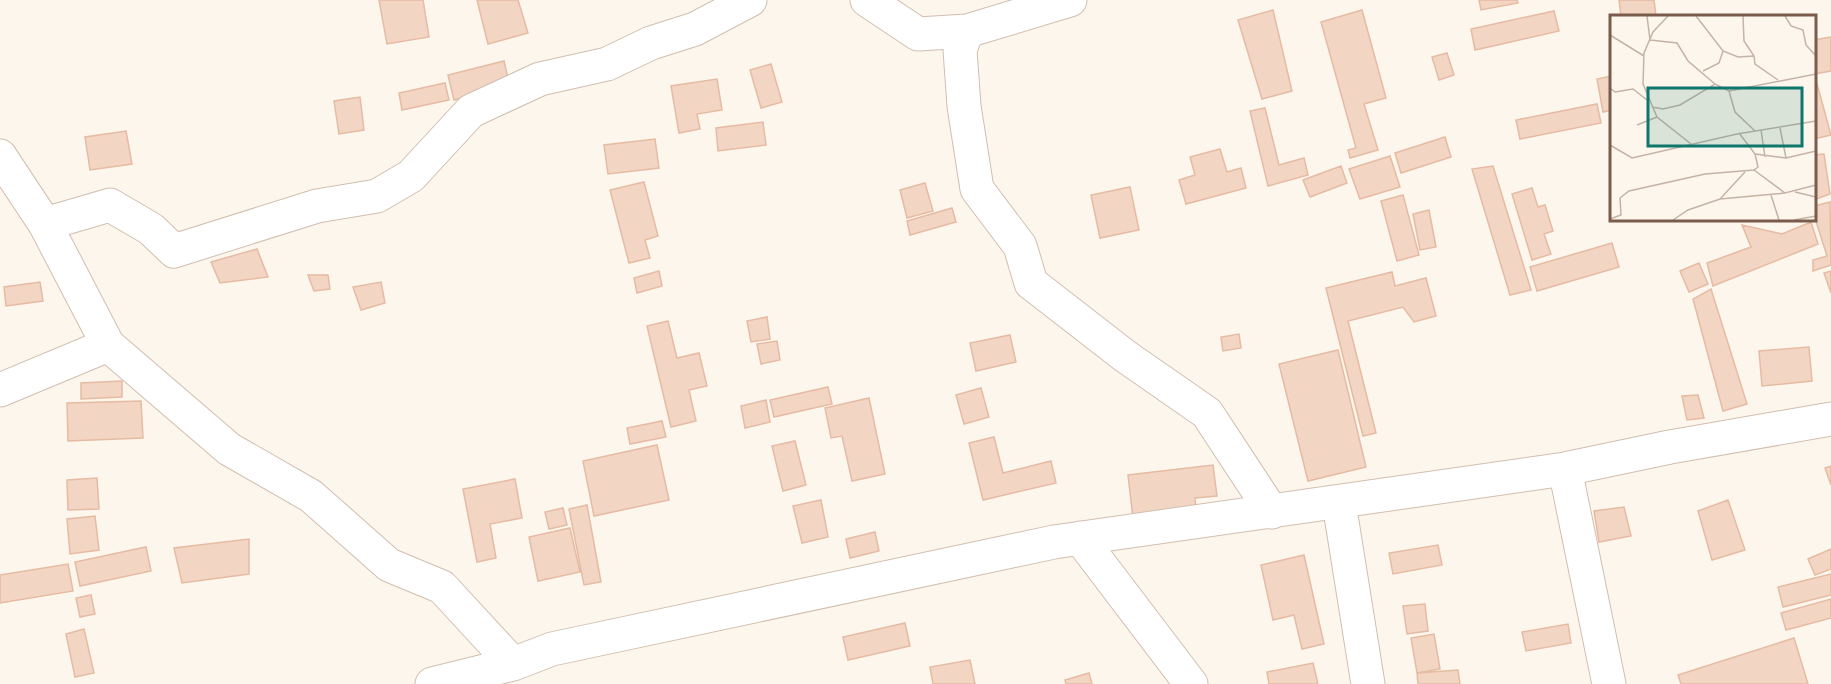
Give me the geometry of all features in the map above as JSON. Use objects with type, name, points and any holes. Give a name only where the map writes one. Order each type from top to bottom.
[{"type":"street","points":[[45,224],[110,205],[151,229],[174,251],[317,206],[377,196],[411,176],[471,111],[540,79],[607,64],[651,43],[695,29],[750,0]]},
{"type":"street","points":[[867,0],[918,34],[967,32],[1070,0]]},
{"type":"street","points":[[967,32],[960,50],[964,106],[977,189],[1020,246],[1031,283],[1125,356],[1207,413],[1272,512]]},
{"type":"street","points":[[0,156],[45,224],[108,345],[229,449],[311,496],[388,566],[442,587],[513,664]]},
{"type":"street","points":[[0,390],[108,345]]},
{"type":"street","points":[[432,684],[513,664],[552,649],[1054,542],[1565,469],[1670,447],[1831,419]]},
{"type":"street","points":[[1565,469],[1610,684]]},
{"type":"street","points":[[1339,503],[1368,684]]},
{"type":"street","points":[[1080,538],[1191,684]]},
{"type":"building","points":[[379,0],[423,0],[429,37],[387,44]]},
{"type":"building","points":[[477,0],[518,0],[528,33],[488,44]]},
{"type":"building","points":[[1479,0],[1517,0],[1518,3],[1481,10]]},
{"type":"building","points":[[1619,0],[1654,0],[1656,15],[1621,15]]},
{"type":"building","points":[[1273,10],[1292,91],[1262,99],[1238,20]]},
{"type":"building","points":[[1362,10],[1386,98],[1364,104],[1378,150],[1350,158],[1348,150],[1356,148],[1321,22]]},
{"type":"building","points":[[1554,11],[1559,31],[1475,50],[1471,29]]},
{"type":"building","points":[[1831,37],[1831,71],[1816,74],[1816,40]]},
{"type":"building","points":[[1447,53],[1454,75],[1439,80],[1432,57]]},
{"type":"building","points":[[504,61],[510,87],[454,100],[448,75]]},
{"type":"building","points":[[771,64],[782,102],[761,108],[750,70]]},
{"type":"building","points":[[1610,76],[1610,110],[1603,112],[1597,79]]},
{"type":"building","points":[[717,79],[722,110],[697,114],[700,129],[679,133],[671,86]]},
{"type":"building","points":[[1816,80],[1831,135],[1816,139]]},
{"type":"building","points":[[445,83],[449,100],[402,110],[399,93]]},
{"type":"building","points":[[360,97],[364,130],[339,134],[334,101]]},
{"type":"building","points":[[1597,104],[1601,123],[1520,139],[1516,120]]},
{"type":"building","points":[[1265,108],[1279,165],[1304,158],[1308,175],[1268,186],[1250,111]]},
{"type":"building","points":[[763,122],[766,145],[718,151],[716,128]]},
{"type":"building","points":[[126,131],[132,164],[90,170],[85,137]]},
{"type":"building","points":[[1445,137],[1451,157],[1401,173],[1395,153]]},
{"type":"building","points":[[655,139],[659,168],[608,174],[604,145]]},
{"type":"building","points":[[1220,149],[1227,172],[1241,168],[1246,188],[1186,204],[1179,180],[1195,175],[1190,157]]},
{"type":"building","points":[[1824,154],[1830,194],[1816,199],[1816,155]]},
{"type":"building","points":[[1390,156],[1400,187],[1360,199],[1349,169]]},
{"type":"building","points":[[1341,166],[1347,183],[1310,197],[1303,180]]},
{"type":"building","points":[[1493,166],[1531,290],[1510,295],[1472,169]]},
{"type":"building","points":[[644,182],[658,236],[645,240],[650,258],[629,263],[610,190]]},
{"type":"building","points":[[925,183],[933,211],[907,218],[900,190]]},
{"type":"building","points":[[1130,187],[1139,230],[1100,238],[1091,195]]},
{"type":"building","points":[[1532,188],[1538,207],[1545,205],[1553,231],[1544,234],[1551,254],[1532,260],[1512,194]]},
{"type":"building","points":[[1403,195],[1419,255],[1397,261],[1381,201]]},
{"type":"building","points":[[1830,202],[1831,265],[1813,271],[1813,260],[1827,256],[1816,220],[1816,206]]},
{"type":"building","points":[[952,208],[956,222],[910,235],[907,221]]},
{"type":"building","points":[[1429,210],[1436,247],[1420,250],[1413,214]]},
{"type":"building","points":[[1811,222],[1818,244],[1713,286],[1707,263],[1751,247],[1742,225],[1782,234]]},
{"type":"building","points":[[1612,243],[1619,267],[1537,291],[1530,267]]},
{"type":"building","points":[[257,249],[268,277],[220,283],[211,262]]},
{"type":"building","points":[[1699,263],[1708,284],[1689,292],[1680,271]]},
{"type":"building","points":[[659,271],[662,286],[637,293],[634,278]]},
{"type":"building","points":[[1831,271],[1831,293],[1824,273]]},
{"type":"building","points":[[1392,272],[1395,286],[1426,278],[1436,316],[1414,322],[1403,307],[1348,321],[1376,433],[1363,436],[1326,288]]},
{"type":"building","points":[[308,275],[328,275],[330,289],[314,291]]},
{"type":"building","points":[[40,282],[43,301],[6,306],[4,287]]},
{"type":"building","points":[[381,282],[385,303],[361,310],[353,287]]},
{"type":"building","points":[[1711,289],[1747,404],[1723,411],[1693,299]]},
{"type":"building","points":[[767,317],[770,339],[751,342],[747,321]]},
{"type":"building","points":[[668,321],[677,358],[699,353],[707,386],[689,390],[696,421],[671,427],[647,326]]},
{"type":"building","points":[[1239,334],[1241,348],[1223,351],[1221,337]]},
{"type":"building","points":[[1010,335],[1016,362],[976,371],[970,343]]},
{"type":"building","points":[[777,341],[780,360],[761,364],[757,344]]},
{"type":"building","points":[[1809,347],[1812,381],[1762,386],[1759,351]]},
{"type":"building","points":[[1338,350],[1366,467],[1308,481],[1279,364]]},
{"type":"building","points":[[122,381],[122,397],[81,399],[81,383]]},
{"type":"building","points":[[828,387],[832,404],[774,417],[770,400]]},
{"type":"building","points":[[981,388],[989,417],[964,424],[956,395]]},
{"type":"building","points":[[1698,395],[1704,418],[1687,420],[1682,396]]},
{"type":"building","points":[[869,398],[885,474],[852,481],[842,436],[831,438],[825,408]]},
{"type":"building","points":[[766,400],[770,422],[745,428],[741,406]]},
{"type":"building","points":[[141,401],[143,438],[68,441],[67,403]]},
{"type":"building","points":[[662,421],[666,437],[630,444],[627,428]]},
{"type":"building","points":[[994,437],[1003,473],[1051,461],[1056,483],[983,500],[969,443]]},
{"type":"building","points":[[795,441],[806,485],[783,491],[772,446]]},
{"type":"building","points":[[657,445],[669,500],[594,516],[583,461]]},
{"type":"building","points":[[1213,465],[1217,496],[1195,498],[1197,520],[1134,527],[1128,475]]},
{"type":"building","points":[[1831,466],[1831,485],[1825,468]]},
{"type":"building","points":[[97,478],[99,509],[68,510],[67,480]]},
{"type":"building","points":[[515,479],[522,518],[490,524],[496,558],[477,562],[463,489]]},
{"type":"building","points":[[821,500],[828,537],[802,543],[793,506]]},
{"type":"building","points":[[1728,500],[1745,550],[1712,560],[1698,511]]},
{"type":"building","points":[[587,505],[601,582],[584,585],[569,509]]},
{"type":"building","points":[[1624,507],[1631,536],[1599,542],[1594,511]]},
{"type":"building","points":[[563,508],[567,525],[549,529],[545,512]]},
{"type":"building","points":[[95,516],[99,550],[70,554],[67,519]]},
{"type":"building","points":[[570,528],[580,572],[538,581],[529,537]]},
{"type":"building","points":[[875,532],[879,551],[850,558],[846,539]]},
{"type":"building","points":[[249,539],[249,574],[182,583],[174,548]]},
{"type":"building","points":[[1438,545],[1442,565],[1393,574],[1389,553]]},
{"type":"building","points":[[146,547],[151,571],[80,586],[75,562]]},
{"type":"building","points":[[1831,549],[1831,569],[1815,575],[1808,559]]},
{"type":"building","points":[[1304,555],[1324,644],[1302,649],[1294,615],[1273,620],[1261,565]]},
{"type":"building","points":[[68,564],[73,591],[0,603],[0,575]]},
{"type":"building","points":[[1831,574],[1831,595],[1783,607],[1778,587]]},
{"type":"building","points":[[91,595],[95,614],[80,617],[76,598]]},
{"type":"building","points":[[1831,599],[1831,618],[1786,630],[1781,613]]},
{"type":"building","points":[[1425,604],[1428,631],[1407,634],[1403,606]]},
{"type":"building","points":[[905,623],[910,646],[848,660],[843,637]]},
{"type":"building","points":[[1568,624],[1571,643],[1526,651],[1522,632]]},
{"type":"building","points":[[84,629],[94,673],[75,677],[66,634]]},
{"type":"building","points":[[1434,634],[1440,669],[1417,673],[1411,638]]},
{"type":"building","points":[[1794,638],[1808,684],[1681,684],[1678,675]]},
{"type":"building","points":[[970,660],[975,684],[933,684],[930,667]]},
{"type":"building","points":[[1313,663],[1318,684],[1269,684],[1267,672]]},
{"type":"building","points":[[1458,670],[1460,684],[1418,684],[1417,673]]},
{"type":"building","points":[[1089,673],[1092,684],[1066,684],[1065,680]]}]
